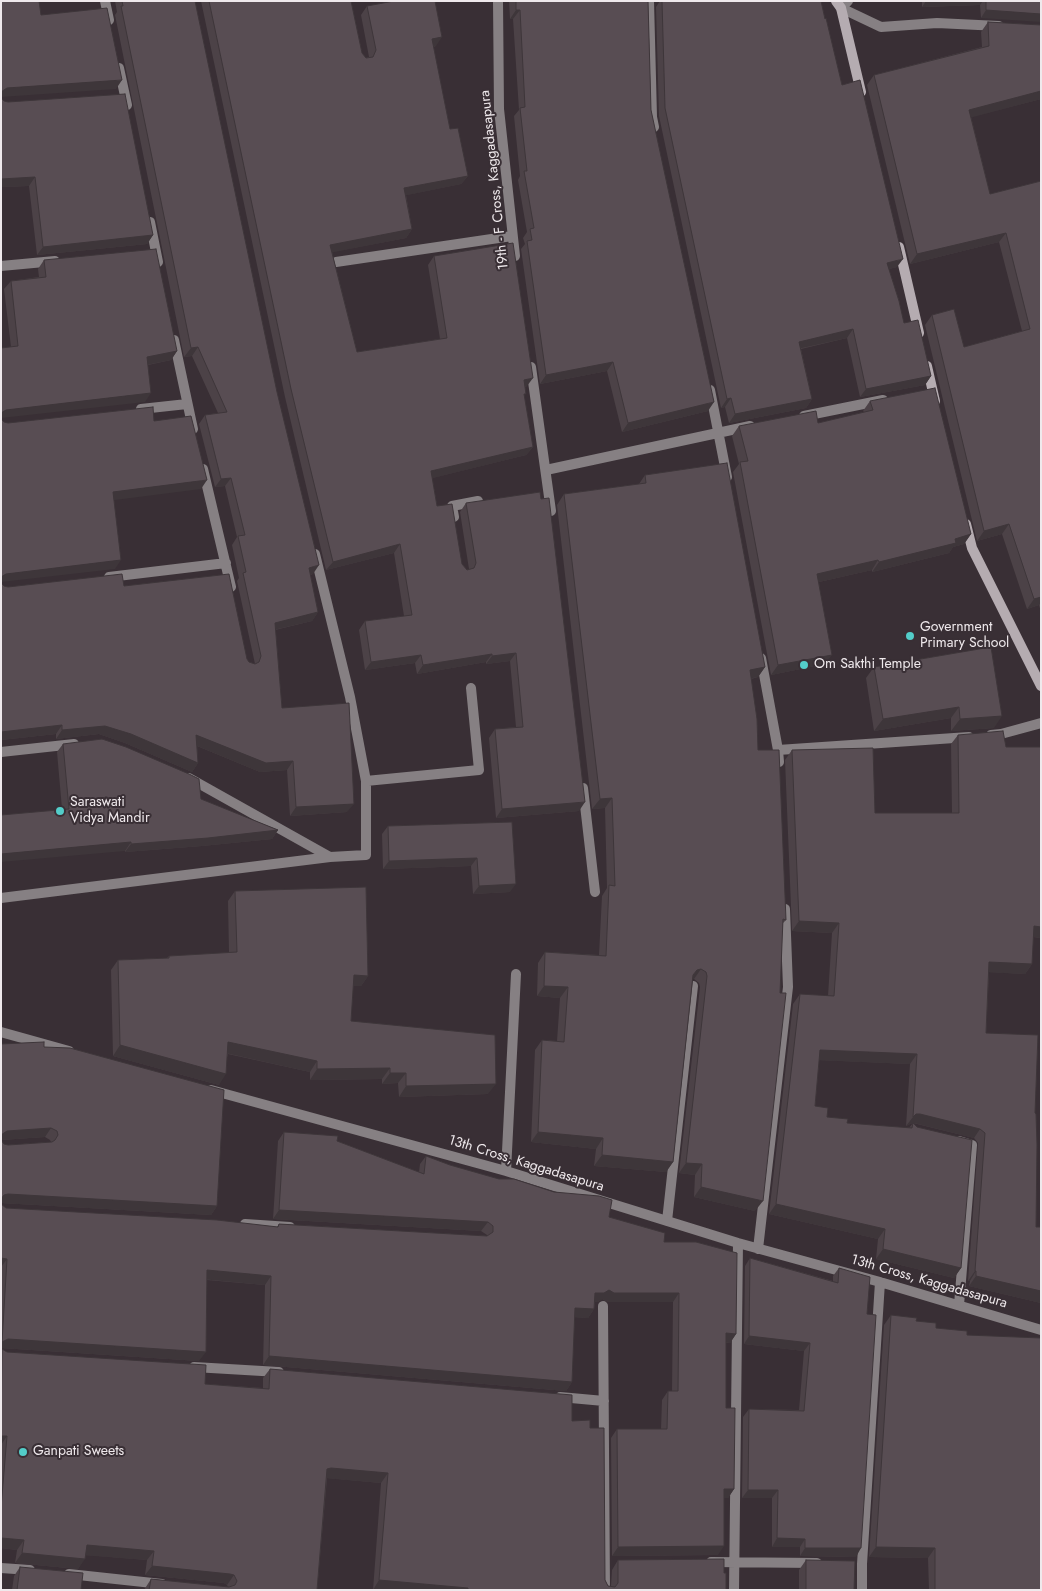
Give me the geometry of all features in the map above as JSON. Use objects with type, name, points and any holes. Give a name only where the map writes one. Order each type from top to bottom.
[{"type":"street","points":[[106,1],[111,29]]},
{"type":"street","name":"19th - F Cross, Kaggadasapura","points":[[498,1],[499,109],[516,265]]},
{"type":"street","points":[[649,1],[652,117],[656,136]]},
{"type":"street","points":[[841,4],[881,27],[937,23],[1012,27]]},
{"type":"street","points":[[841,4],[864,104]]},
{"type":"street","points":[[117,57],[120,95],[128,114]]},
{"type":"street","points":[[148,211],[151,250],[160,269]]},
{"type":"street","points":[[336,262],[512,236]]},
{"type":"street","points":[[896,237],[922,347],[928,391],[937,409]]},
{"type":"street","points":[[1,266],[69,259]]},
{"type":"street","points":[[171,327],[196,442]]},
{"type":"street","points":[[529,353],[546,470],[544,491],[552,520]]},
{"type":"street","points":[[709,384],[730,490]]},
{"type":"street","points":[[797,417],[894,398]]},
{"type":"street","points":[[128,411],[187,404]]},
{"type":"street","points":[[546,470],[758,424]]},
{"type":"street","points":[[200,460],[234,600]]},
{"type":"street","points":[[455,525],[452,506],[491,500]]},
{"type":"street","points":[[963,511],[972,548],[1041,686]]},
{"type":"street","points":[[1,898],[330,856],[366,855],[366,781],[350,697],[313,544]]},
{"type":"street","points":[[99,578],[226,563]]},
{"type":"street","points":[[758,644],[778,750],[779,770]]},
{"type":"street","points":[[366,781],[479,770],[471,688]]},
{"type":"street","points":[[778,750],[1000,734],[1041,723]]},
{"type":"street","points":[[1,752],[87,742]]},
{"type":"street","points":[[177,772],[330,856]]},
{"type":"street","points":[[581,774],[595,892]]},
{"type":"street","points":[[758,1249],[788,987],[784,898]]},
{"type":"street","points":[[506,1171],[516,974]]},
{"type":"street","points":[[667,1221],[693,986]]},
{"type":"street","points":[[1,1032],[77,1053]]},
{"type":"street","name":"13th Cross, Kaggadasapura","points":[[201,1087],[506,1171],[758,1249],[959,1304],[1041,1330]]},
{"type":"street","points":[[946,1138],[972,1145],[959,1304]]},
{"type":"street","points":[[235,1223],[304,1227]]},
{"type":"street","points":[[734,1590],[738,1243]]},
{"type":"street","points":[[862,1590],[857,1564],[880,1282]]},
{"type":"street","points":[[603,1306],[604,1401],[610,1563],[605,1590]]},
{"type":"street","points":[[188,1367],[287,1373]]},
{"type":"street","points":[[554,1396],[604,1401]]},
{"type":"street","points":[[704,1562],[823,1563]]},
{"type":"street","points":[[1,1568],[40,1571]]},
{"type":"street","points":[[59,1573],[174,1585]]},
{"type":"building","points":[[1,1],[39,1],[41,15],[107,8],[122,80],[7,88],[1,92]]},
{"type":"building","points":[[122,1],[195,1],[277,392],[319,565],[309,568],[318,612],[275,623],[282,708],[349,703],[354,804],[296,807],[293,761],[266,763],[196,735],[198,763],[131,734],[105,726],[62,730],[62,725],[1,732],[1,583],[8,587],[122,574],[124,586],[229,574],[247,659],[255,664],[259,662],[261,656],[243,573],[246,572],[238,536],[245,535],[231,478],[221,479],[205,415],[227,412],[198,347],[191,348],[121,6],[123,6]]},
{"type":"building","points":[[209,1],[351,1],[362,53],[366,58],[373,57],[376,50],[367,6],[394,1],[435,1],[442,37],[432,39],[450,129],[458,128],[468,176],[404,188],[412,229],[330,245],[357,352],[447,338],[434,256],[513,243],[533,378],[524,380],[526,394],[524,394],[533,447],[431,471],[437,506],[452,504],[462,564],[467,570],[474,568],[476,563],[466,503],[540,492],[541,499],[549,498],[585,802],[502,809],[495,729],[523,727],[516,653],[492,656],[492,654],[423,665],[421,655],[371,662],[365,621],[412,615],[400,544],[333,562],[291,389]]},
{"type":"building","points":[[516,1],[648,1],[651,110],[714,402],[628,423],[613,362],[546,375],[527,241],[532,240],[530,229],[534,228],[524,171],[527,171],[520,108],[525,107],[520,10],[516,10]]},
{"type":"building","points":[[662,1],[821,1],[842,85],[860,80],[903,259],[887,263],[904,323],[918,320],[931,376],[866,389],[853,329],[799,342],[812,399],[735,414],[731,398],[727,399],[665,108]]},
{"type":"building","points":[[986,1],[1041,1],[1041,14],[986,10]]},
{"type":"building","points":[[988,22],[1041,25],[1041,91],[969,110],[990,194],[1041,181],[1041,597],[1034,599],[1009,524],[984,531],[932,315],[954,309],[964,347],[1030,329],[1006,233],[917,254],[874,75],[989,46]]},
{"type":"building","points":[[125,94],[153,235],[43,247],[35,177],[1,179],[1,98],[8,102]]},
{"type":"building","points":[[156,249],[177,351],[147,357],[151,393],[6,410],[1,413],[1,348],[18,346],[11,281],[46,277],[44,260]]},
{"type":"building","points":[[935,388],[971,534],[955,539],[956,543],[879,562],[878,560],[817,574],[832,655],[778,665],[740,462],[748,461],[739,426],[816,411],[818,423],[873,410],[870,401]]},
{"type":"building","points":[[153,407],[154,421],[191,416],[207,480],[113,492],[121,560],[6,574],[1,577],[1,419],[8,423]]},
{"type":"building","points":[[727,463],[765,667],[750,670],[757,719],[758,750],[779,750],[786,920],[783,919],[780,993],[786,993],[763,1201],[701,1187],[702,1164],[686,1163],[707,976],[706,972],[701,969],[697,970],[693,975],[673,1162],[602,1155],[603,1138],[538,1132],[542,1040],[564,1042],[568,987],[544,986],[545,952],[606,956],[609,885],[615,886],[612,798],[600,799],[564,494],[646,483],[645,475]]},
{"type":"building","points":[[991,647],[1002,716],[960,719],[959,707],[883,719],[874,667]]},
{"type":"building","points":[[1003,731],[1006,747],[1041,747],[1041,927],[1034,926],[1032,964],[989,962],[986,1033],[1038,1035],[1035,1113],[1037,1145],[1036,1227],[1041,1227],[1041,1291],[976,1276],[985,1133],[980,1129],[920,1114],[916,1114],[913,1117],[917,1054],[820,1050],[815,1106],[828,1108],[827,1117],[848,1119],[847,1123],[912,1128],[913,1123],[917,1127],[972,1140],[961,1268],[883,1249],[885,1229],[776,1204],[800,994],[834,996],[839,923],[799,921],[792,750],[873,748],[875,813],[959,813],[958,735]]},
{"type":"building","points":[[102,739],[126,747],[199,779],[201,799],[278,830],[208,838],[131,844],[131,842],[1,854],[1,815],[69,809],[63,744]]},
{"type":"building","points":[[512,822],[516,884],[479,886],[477,858],[389,861],[388,826]]},
{"type":"building","points":[[366,887],[368,976],[354,975],[351,1021],[495,1035],[496,1084],[406,1086],[406,1073],[390,1073],[390,1068],[317,1069],[317,1061],[228,1042],[226,1074],[120,1045],[118,960],[237,952],[235,891]]},
{"type":"building","points":[[44,1042],[44,1047],[70,1048],[224,1090],[217,1206],[8,1194],[4,1195],[1,1199],[1,1140],[4,1144],[8,1145],[52,1142],[58,1135],[57,1131],[51,1128],[7,1131],[1,1135],[1,1044]]},
{"type":"building","points":[[284,1132],[338,1136],[337,1141],[424,1174],[426,1156],[499,1179],[514,1179],[554,1192],[599,1196],[612,1200],[609,1217],[665,1233],[664,1242],[696,1242],[737,1253],[736,1334],[726,1333],[726,1408],[735,1408],[734,1489],[724,1489],[724,1546],[618,1547],[617,1429],[667,1429],[668,1391],[678,1391],[679,1293],[614,1293],[609,1290],[604,1293],[595,1293],[594,1309],[575,1308],[572,1382],[269,1356],[271,1276],[207,1270],[206,1352],[8,1339],[2,1342],[7,1259],[1,1258],[1,1204],[6,1208],[217,1220],[278,1227],[279,1224],[487,1236],[493,1232],[493,1226],[488,1222],[279,1210]]},
{"type":"building","points":[[750,1258],[838,1283],[839,1268],[870,1277],[867,1314],[876,1315],[861,1548],[805,1548],[805,1539],[777,1538],[778,1490],[748,1490],[749,1409],[804,1411],[810,1343],[749,1336]]},
{"type":"building","points":[[891,1315],[917,1318],[916,1321],[936,1323],[936,1328],[967,1331],[967,1335],[1041,1338],[1041,1590],[935,1590],[935,1548],[876,1547]]},
{"type":"building","points":[[2,1349],[7,1352],[206,1365],[205,1384],[269,1389],[270,1369],[572,1395],[572,1421],[590,1420],[590,1428],[604,1428],[605,1580],[608,1586],[615,1587],[618,1583],[618,1560],[724,1559],[726,1590],[468,1590],[468,1588],[379,1580],[388,1473],[331,1468],[327,1469],[317,1590],[149,1590],[151,1579],[229,1587],[235,1585],[237,1581],[234,1575],[230,1574],[152,1566],[154,1551],[87,1545],[85,1559],[22,1553],[24,1540],[1,1538],[1,1508],[7,1436],[1,1436]]},
{"type":"building","points":[[806,1560],[855,1561],[854,1590],[806,1590]]},
{"type":"building","points":[[20,1567],[83,1573],[81,1590],[17,1590]]},
{"type":"place","name":"Government Primary School","points":[[910,636]]},
{"type":"place","name":"Om Sakthi Temple","points":[[804,665]]},
{"type":"place","name":"Saraswati Vidya Mandir","points":[[60,811]]},
{"type":"place","name":"Ganpati Sweets","points":[[23,1452]]}]
